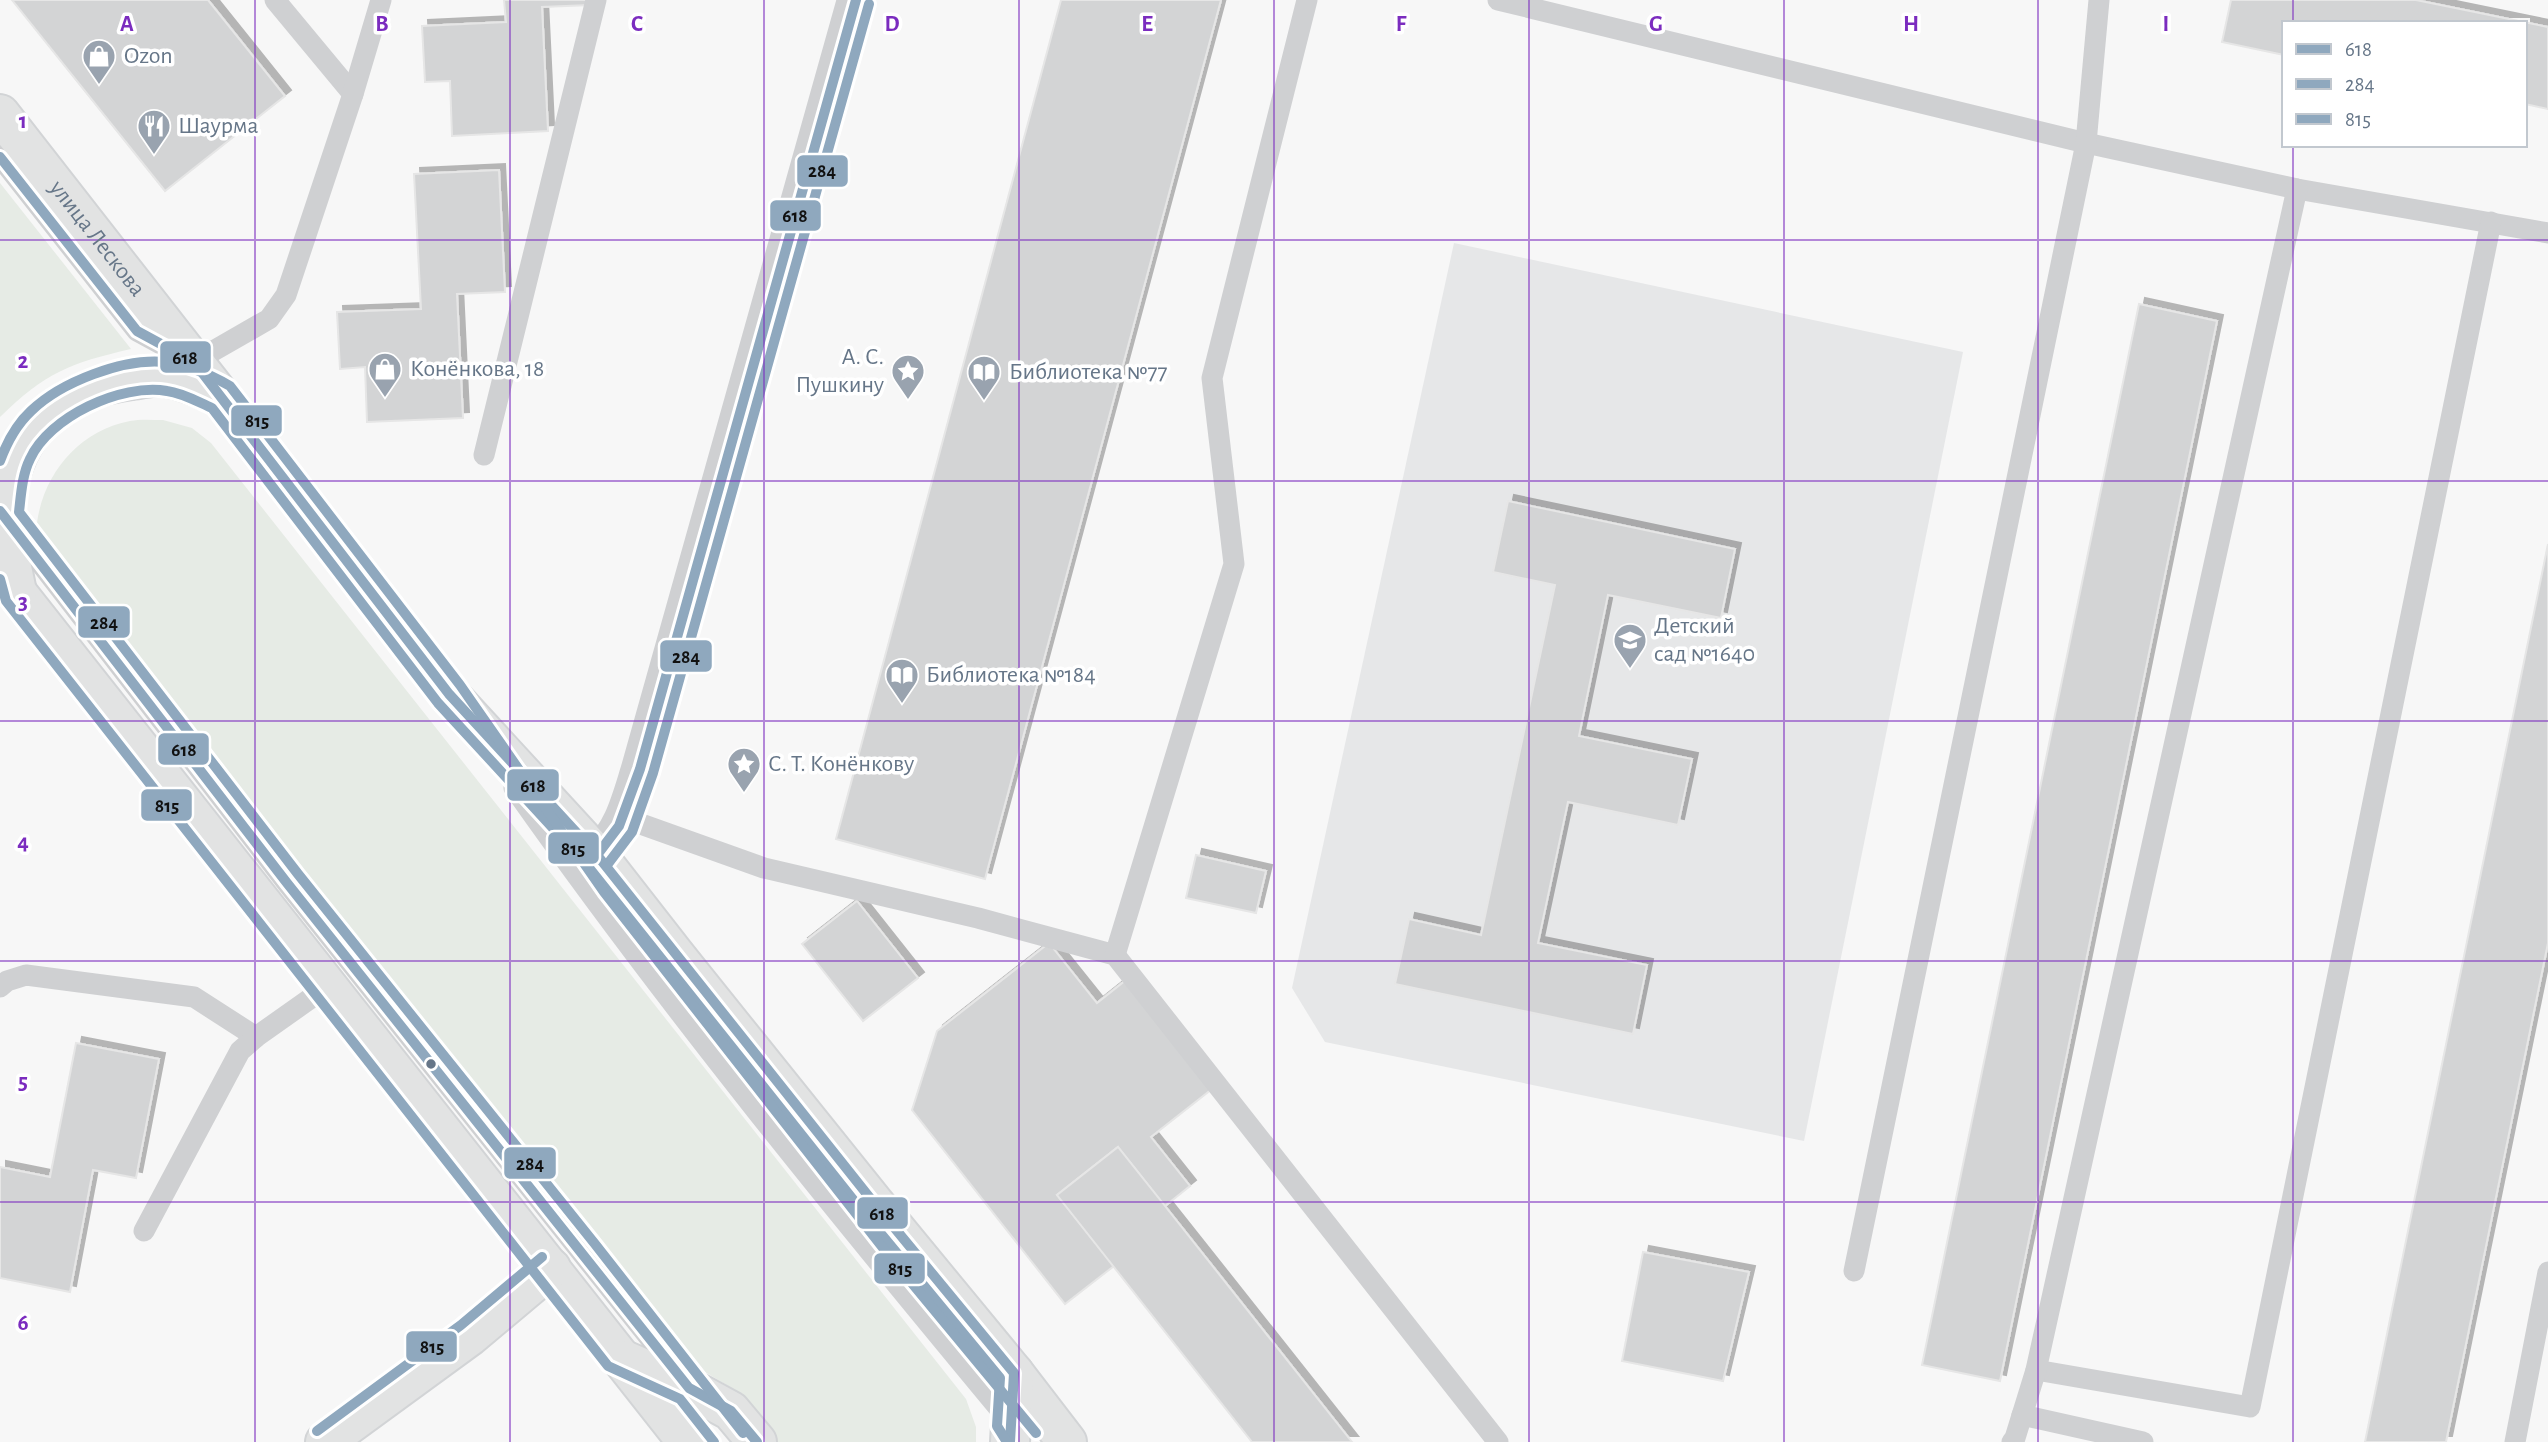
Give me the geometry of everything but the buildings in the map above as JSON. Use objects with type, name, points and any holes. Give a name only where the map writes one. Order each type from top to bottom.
[{"type":"main road","name":"улица Лескова","points":[[0,114],[449,695],[597,855],[1067,1442]]},
{"type":"main road","points":[[221,397],[186,382],[160,376],[116,382],[71,398],[39,421],[18,452],[2,513],[8,581],[687,1442]]},
{"type":"main road","points":[[325,1442],[470,1336],[551,1268]]},
{"type":"main road","points":[[619,1357],[690,1388],[731,1411],[757,1442]]},
{"type":"main road","points":[[1014,1373],[1015,1436]]},
{"type":"street","points":[[597,855],[612,841],[624,818],[644,756],[856,0]]},
{"type":"lane","points":[[275,0],[353,94]]},
{"type":"lane","points":[[194,362],[269,319],[286,295],[353,94],[381,0]]},
{"type":"lane","points":[[484,455],[596,0]]},
{"type":"lane","points":[[1115,955],[1234,564],[1212,378],[1307,0]]},
{"type":"lane","points":[[1498,0],[2086,143],[2297,189],[2548,233]]},
{"type":"lane","points":[[1854,1271],[2086,143],[2099,0]]},
{"type":"lane","name":"улица Лескова","points":[[0,157],[137,331],[194,362]]},
{"type":"lane","points":[[2012,1442],[2036,1370],[2297,189]]},
{"type":"lane","points":[[2036,1370],[2250,1407],[2491,222]]},
{"type":"lane","points":[[2,513],[287,883],[732,1442]]},
{"type":"lane","name":"улица Лескова","points":[[449,695],[593,900],[1015,1436]]},
{"type":"lane","points":[[624,818],[764,868],[978,918],[1115,955],[1498,1442]]},
{"type":"lane","points":[[0,987],[7,981],[26,975],[194,997],[256,1037]]},
{"type":"lane","points":[[144,1231],[240,1051],[328,986]]},
{"type":"lane","points":[[2515,1442],[2548,1272]]},
{"type":"lane","points":[[2022,1415],[2143,1442]]},
{"type":"shaded area","points":[[0,183],[131,349],[91,359],[60,372],[31,390],[0,417]]},
{"type":"shaded area","name":"Детский сад №1640","points":[[1454,243],[1963,352],[1804,1141],[1325,1042],[1292,988]]},
{"type":"shaded area","points":[[134,420],[163,420],[192,428],[211,443],[966,1399],[976,1427],[976,1442],[775,1442],[730,1387],[695,1366],[36,546],[41,504],[60,466],[74,450],[109,427]]},
{"type":"transit line","name":"618","points":[[597,855],[619,826],[640,769],[856,0]]},
{"type":"transit line","name":"284","points":[[607,865],[632,832],[653,773],[869,4]]},
{"type":"transit line","name":"618","points":[[0,157],[137,331],[194,362],[449,694],[597,855],[874,1203],[1014,1373],[1010,1442]]},
{"type":"transit line","name":"815","points":[[0,461],[12,434],[44,400],[76,382],[112,368],[165,362],[199,371],[230,386],[460,685],[604,892],[887,1253],[1036,1433]]},
{"type":"transit line","name":"284","points":[[743,1433],[298,874],[19,512],[30,459],[39,444],[70,417],[108,398],[149,390],[179,394],[212,408],[438,703],[586,864],[863,1212],[1000,1378],[997,1426],[1007,1442]]},
{"type":"transit line","name":"618","points":[[0,511],[287,883],[689,1388],[731,1411],[757,1442]]},
{"type":"transit line","name":"815","points":[[0,579],[6,601],[608,1366],[680,1399],[714,1442]]},
{"type":"transit line","name":"815","points":[[317,1431],[461,1325],[542,1257]]},
{"type":"place","name":"Ozon","points":[[99,86]]},
{"type":"place","name":"Шаурма","points":[[154,156]]},
{"type":"place","name":"Конёнкова, 18","points":[[385,399]]},
{"type":"place","name":"А. С. Пушкину","points":[[908,401]]},
{"type":"place","name":"Библиотека №77","points":[[984,402]]},
{"type":"place","name":"Детский сад №1640","points":[[1630,670]]},
{"type":"place","name":"Библиотека №184","points":[[902,705]]},
{"type":"place","name":"С. Т. Конёнкову","points":[[744,794]]}]
